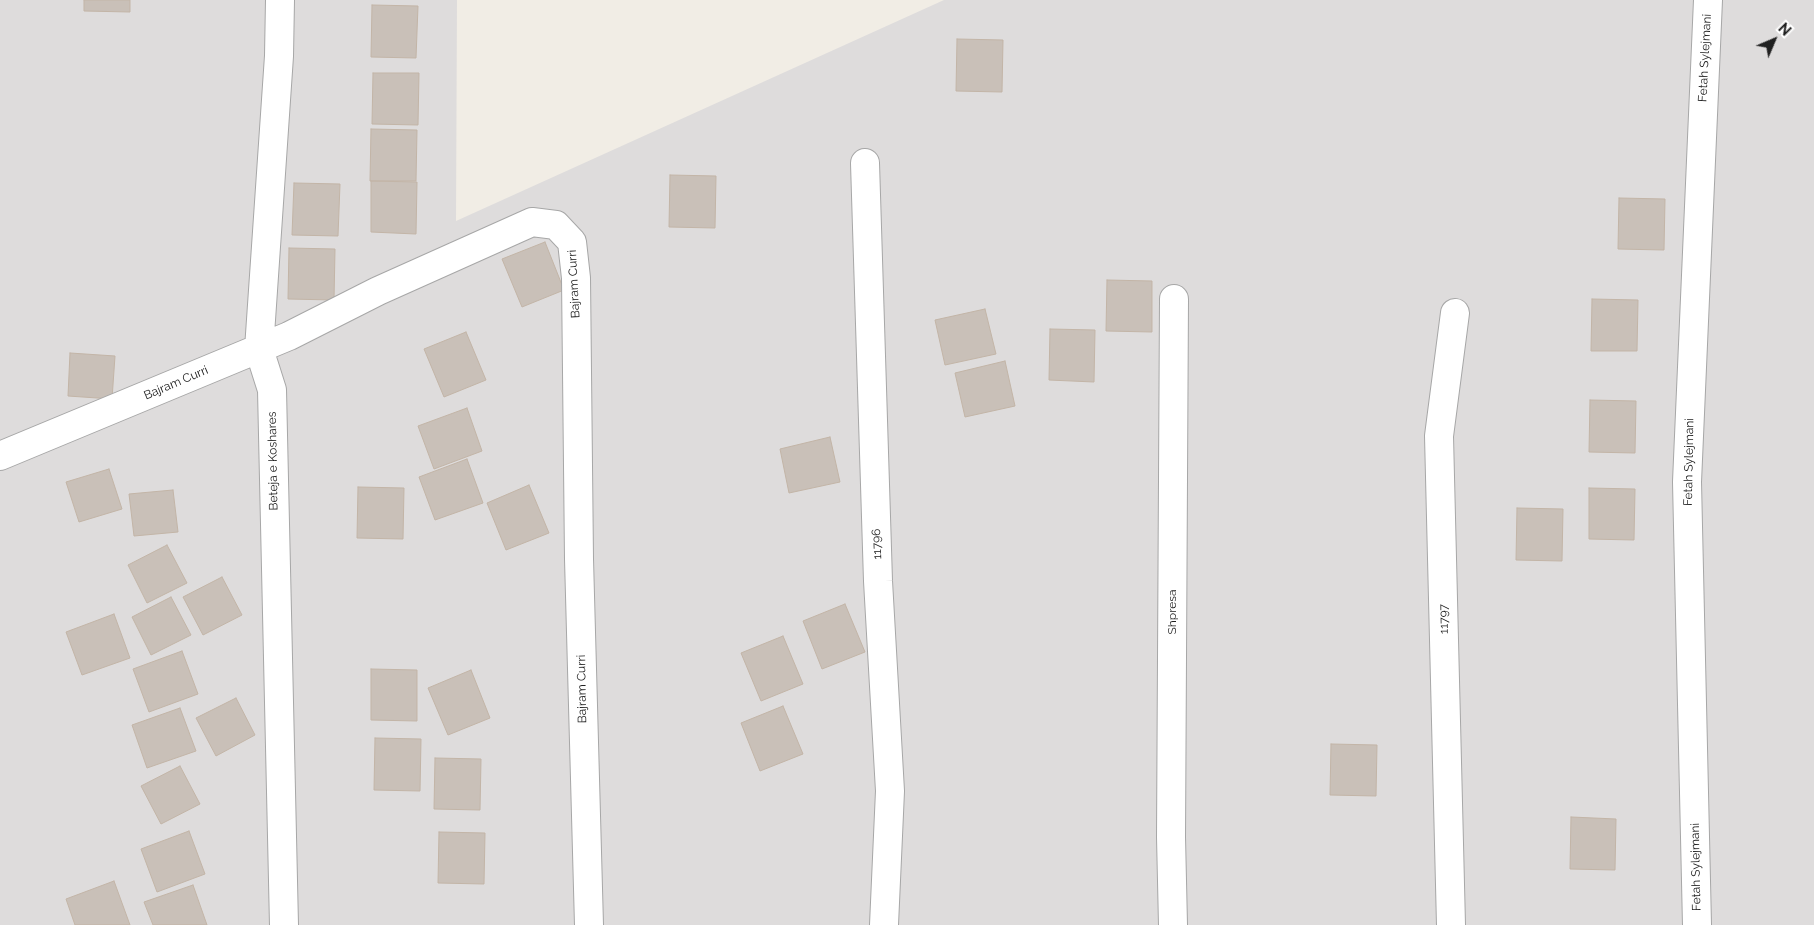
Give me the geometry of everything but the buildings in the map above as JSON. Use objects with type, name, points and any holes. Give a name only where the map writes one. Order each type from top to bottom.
[{"type":"street","name":"Beteja e Koshares","points":[[280,0],[279,56],[259,348],[272,390],[284,925]]},
{"type":"street","name":"Fetah Sylejmani","points":[[1697,925],[1687,482],[1708,0]]},
{"type":"street","name":"11796","points":[[865,163],[878,581],[890,791],[884,925]]},
{"type":"street","name":"Bajram Curri","points":[[0,456],[288,336],[378,291],[532,222],[556,225],[572,242],[576,278],[579,558],[589,925]]},
{"type":"street","name":"Shpresa","points":[[1174,299],[1171,837],[1174,925]]},
{"type":"street","name":"11797","points":[[1451,925],[1439,436],[1455,313]]},
{"type":"shaded area","points":[[0,0],[457,0],[456,221],[944,0],[1814,0],[1814,925],[0,925]]}]
